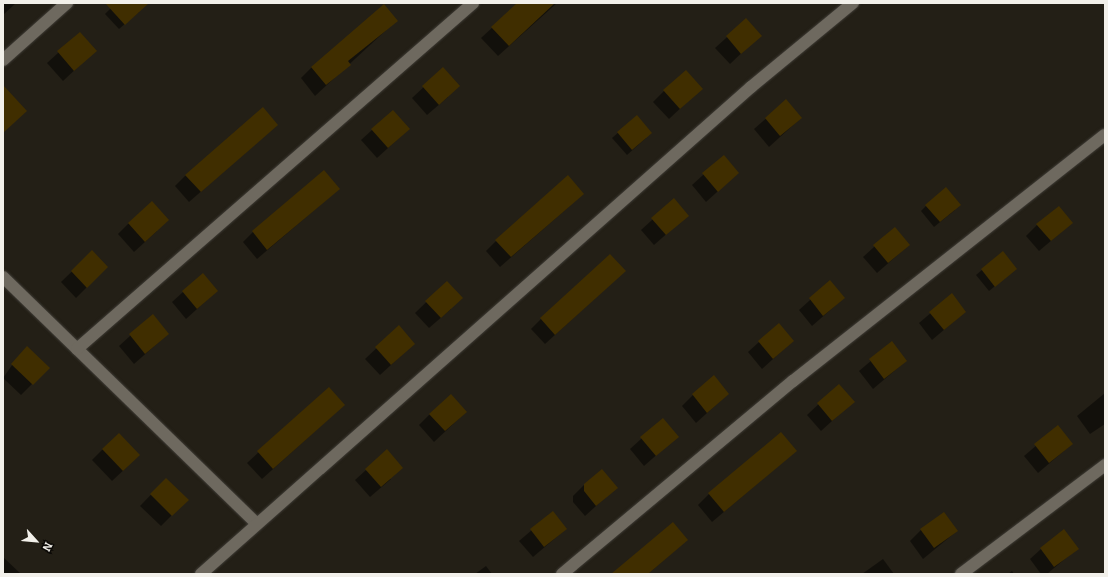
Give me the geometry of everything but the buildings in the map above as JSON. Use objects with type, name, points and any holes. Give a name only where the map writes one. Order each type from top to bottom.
[{"type":"lane","points":[[3,60],[67,3]]},
{"type":"lane","points":[[77,349],[473,3]]},
{"type":"lane","points":[[201,574],[256,523],[746,92],[853,3]]},
{"type":"lane","points":[[562,574],[793,381],[1105,135]]},
{"type":"lane","points":[[3,277],[256,523]]},
{"type":"lane","points":[[961,574],[1105,465]]}]
